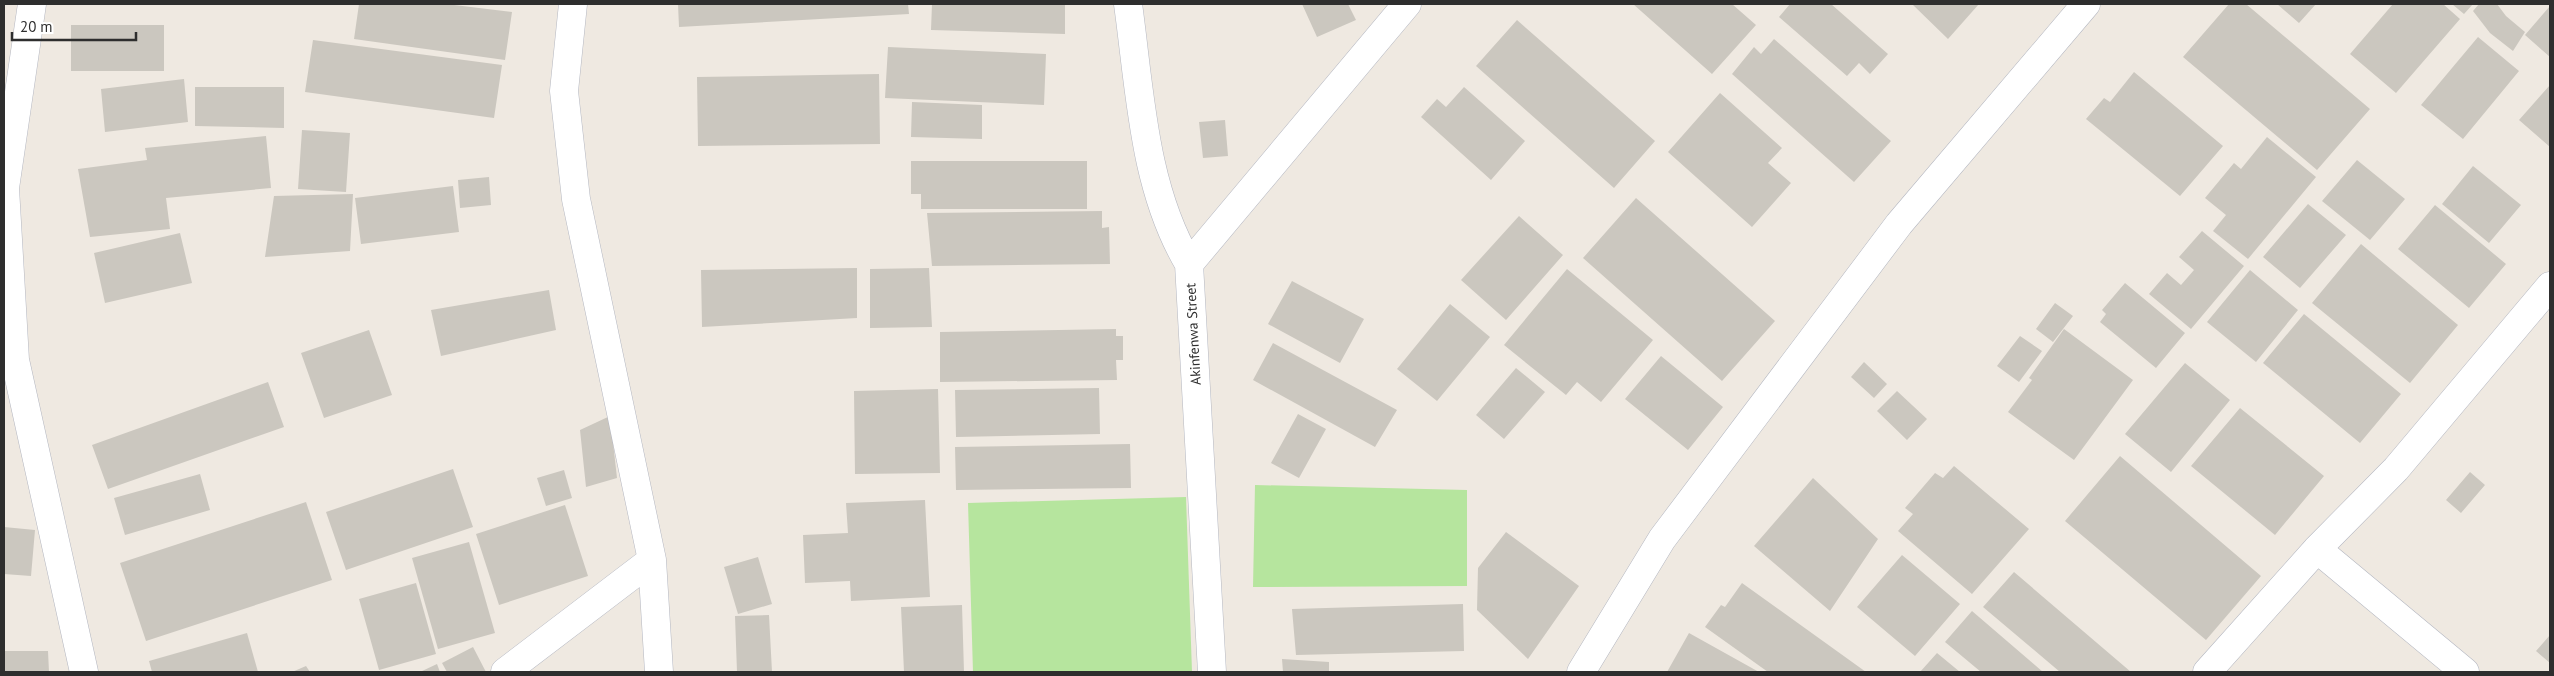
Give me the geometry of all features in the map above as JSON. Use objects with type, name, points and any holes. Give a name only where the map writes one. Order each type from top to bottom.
[{"type":"street","points":[[32,4],[4,188],[16,360],[84,672]]},
{"type":"street","points":[[573,4],[564,91],[576,199],[652,560],[659,672]]},
{"type":"street","name":"Akinfenwa Street","points":[[1128,4],[1150,156],[1174,240],[1189,264],[1212,672]]},
{"type":"street","points":[[1189,264],[1407,4]]},
{"type":"street","points":[[1581,672],[1662,540],[1899,224],[2086,4]]},
{"type":"street","points":[[2207,672],[2317,549],[2396,469],[2550,286]]},
{"type":"street","points":[[2317,549],[2466,672]]},
{"type":"street","points":[[505,672],[652,560]]},
{"type":"green space","points":[[1255,485],[1467,490],[1467,586],[1253,587]]},
{"type":"green space","points":[[1186,497],[1192,672],[973,672],[968,503]]},
{"type":"building","points":[[359,4],[446,4],[512,12],[505,60],[354,39]]},
{"type":"building","points":[[678,4],[908,4],[909,14],[679,27]]},
{"type":"building","points":[[932,4],[1065,4],[1065,34],[931,30]]},
{"type":"building","points":[[1302,4],[1348,4],[1356,20],[1317,37]]},
{"type":"building","points":[[1633,4],[1732,4],[1756,25],[1712,74]]},
{"type":"building","points":[[1790,4],[1831,4],[1888,54],[1870,74],[1859,63],[1847,76],[1779,17]]},
{"type":"building","points":[[1912,4],[1979,4],[1948,39]]},
{"type":"building","points":[[2229,4],[2246,4],[2370,109],[2317,170],[2183,57]]},
{"type":"building","points":[[2277,4],[2316,4],[2299,23]]},
{"type":"building","points":[[2393,4],[2443,4],[2460,19],[2396,93],[2350,54]]},
{"type":"building","points":[[2452,4],[2473,4],[2464,14]]},
{"type":"building","points":[[2479,4],[2497,4],[2506,16],[2525,32],[2513,51],[2490,33],[2473,11]]},
{"type":"building","points":[[2550,6],[2550,57],[2525,35]]},
{"type":"building","points":[[1517,20],[1655,141],[1614,188],[1476,66]]},
{"type":"building","points":[[71,25],[164,25],[164,71],[71,71]]},
{"type":"building","points":[[2478,37],[2519,71],[2463,139],[2421,105]]},
{"type":"building","points":[[1774,39],[1891,141],[1854,182],[1732,74],[1754,47],[1761,54]]},
{"type":"building","points":[[313,40],[502,65],[494,118],[305,92]]},
{"type":"building","points":[[888,47],[1046,54],[1044,105],[885,98]]},
{"type":"building","points":[[2134,72],[2223,146],[2180,196],[2086,119],[2104,98],[2110,102]]},
{"type":"building","points":[[879,74],[880,144],[698,146],[697,77]]},
{"type":"building","points":[[184,79],[188,122],[105,132],[101,89]]},
{"type":"building","points":[[2550,85],[2550,147],[2519,120]]},
{"type":"building","points":[[195,87],[284,87],[284,128],[195,126]]},
{"type":"building","points":[[1464,87],[1525,141],[1491,180],[1421,117],[1437,99],[1446,107]]},
{"type":"building","points":[[1720,93],[1782,148],[1768,163],[1791,183],[1752,227],[1668,152]]},
{"type":"building","points":[[912,102],[982,105],[982,139],[911,137]]},
{"type":"building","points":[[1225,120],[1228,156],[1203,158],[1199,122]]},
{"type":"building","points":[[302,130],[350,133],[346,192],[298,189]]},
{"type":"building","points":[[266,136],[271,188],[166,198],[170,229],[90,237],[78,169],[147,160],[145,148]]},
{"type":"building","points":[[2267,137],[2316,177],[2248,259],[2213,231],[2226,215],[2205,198],[2234,163],[2241,169]]},
{"type":"building","points":[[2357,160],[2405,199],[2370,240],[2322,201]]},
{"type":"building","points":[[911,161],[1087,161],[1087,209],[921,209],[921,194],[911,194]]},
{"type":"building","points":[[2473,166],[2521,205],[2489,243],[2442,204]]},
{"type":"building","points":[[489,177],[491,205],[460,208],[458,180]]},
{"type":"building","points":[[453,186],[459,232],[361,244],[355,198]]},
{"type":"building","points":[[353,194],[350,251],[265,257],[274,196]]},
{"type":"building","points":[[1636,198],[1775,321],[1722,381],[1583,258]]},
{"type":"building","points":[[2308,204],[2346,235],[2300,288],[2263,257]]},
{"type":"building","points":[[2435,205],[2506,264],[2469,308],[2398,249]]},
{"type":"building","points":[[1102,211],[1102,228],[1109,227],[1110,264],[932,266],[927,213]]},
{"type":"building","points":[[1519,216],[1563,255],[1506,320],[1461,280]]},
{"type":"building","points":[[2202,231],[2244,266],[2191,329],[2149,294],[2167,273],[2181,285],[2194,270],[2179,257]]},
{"type":"building","points":[[180,233],[192,283],[105,303],[94,253]]},
{"type":"building","points":[[2361,244],[2458,325],[2410,383],[2312,303]]},
{"type":"building","points":[[857,268],[857,318],[702,327],[701,270]]},
{"type":"building","points":[[929,268],[932,327],[870,328],[870,269]]},
{"type":"building","points":[[1567,269],[1653,340],[1601,402],[1577,382],[1566,395],[1504,345]]},
{"type":"building","points":[[2250,270],[2298,310],[2256,362],[2207,322]]},
{"type":"building","points":[[1292,281],[1364,319],[1340,363],[1268,324]]},
{"type":"building","points":[[2125,283],[2185,333],[2156,368],[2100,322],[2106,314],[2102,310]]},
{"type":"building","points":[[549,290],[556,330],[441,356],[431,310]]},
{"type":"building","points":[[2055,303],[2073,316],[2053,342],[2036,329]]},
{"type":"building","points":[[1450,304],[1490,337],[1437,401],[1397,369]]},
{"type":"building","points":[[2304,314],[2401,394],[2360,443],[2263,363]]},
{"type":"building","points":[[1116,329],[1116,336],[1123,336],[1123,360],[1116,360],[1117,380],[940,382],[940,332]]},
{"type":"building","points":[[2064,329],[2133,380],[2074,460],[2008,412],[2032,380],[2029,378]]},
{"type":"building","points":[[369,330],[392,395],[324,418],[301,353]]},
{"type":"building","points":[[2020,336],[2042,351],[2019,382],[1997,366]]},
{"type":"building","points":[[1273,343],[1397,410],[1375,447],[1253,380]]},
{"type":"building","points":[[1661,356],[1723,407],[1688,450],[1625,399]]},
{"type":"building","points":[[1864,362],[1887,384],[1874,398],[1851,377]]},
{"type":"building","points":[[2185,363],[2230,400],[2171,472],[2125,434]]},
{"type":"building","points":[[1516,368],[1545,392],[1504,439],[1476,415]]},
{"type":"building","points":[[268,382],[284,427],[108,489],[92,445]]},
{"type":"building","points":[[1099,388],[1100,434],[956,437],[955,390]]},
{"type":"building","points":[[938,389],[940,473],[855,474],[854,391]]},
{"type":"building","points":[[1897,391],[1927,419],[1907,440],[1877,411]]},
{"type":"building","points":[[2240,408],[2324,476],[2275,535],[2191,466]]},
{"type":"building","points":[[1298,414],[1326,429],[1299,478],[1271,463]]},
{"type":"building","points":[[610,416],[617,478],[586,487],[580,430]]},
{"type":"building","points":[[1130,444],[1131,488],[956,490],[955,447]]},
{"type":"building","points":[[2120,456],[2261,576],[2206,640],[2065,521]]},
{"type":"building","points":[[1954,466],[2029,529],[1972,594],[1898,531],[1913,514],[1905,508],[1935,473],[1943,478]]},
{"type":"building","points":[[453,469],[473,527],[346,570],[326,512]]},
{"type":"building","points":[[564,470],[572,498],[546,506],[537,478]]},
{"type":"building","points":[[2470,472],[2485,485],[2461,513],[2446,500]]},
{"type":"building","points":[[200,474],[210,510],[125,535],[114,498]]},
{"type":"building","points":[[1813,478],[1878,539],[1830,611],[1754,546]]},
{"type":"building","points":[[925,500],[930,597],[851,601],[850,581],[805,583],[803,535],[848,533],[846,503]]},
{"type":"building","points":[[306,502],[332,580],[146,641],[120,563]]},
{"type":"building","points":[[565,505],[588,576],[499,605],[476,534]]},
{"type":"building","points":[[4,527],[35,530],[31,576],[4,574]]},
{"type":"building","points":[[1506,532],[1579,586],[1528,659],[1477,610],[1478,568]]},
{"type":"building","points":[[469,542],[495,633],[438,649],[412,558]]},
{"type":"building","points":[[1902,555],[1960,604],[1915,656],[1857,607]]},
{"type":"building","points":[[758,557],[772,604],[738,614],[724,567]]},
{"type":"building","points":[[2014,572],[2131,672],[2060,672],[1983,607]]},
{"type":"building","points":[[416,583],[436,654],[379,670],[359,599]]},
{"type":"building","points":[[1742,583],[1866,672],[1768,672],[1705,627],[1721,605],[1725,607]]},
{"type":"building","points":[[1463,604],[1464,651],[1296,655],[1292,609]]},
{"type":"building","points":[[962,605],[964,672],[904,672],[901,607]]},
{"type":"building","points":[[1972,611],[2043,672],[1981,672],[1945,642]]},
{"type":"building","points":[[769,615],[772,672],[737,672],[735,616]]},
{"type":"building","points":[[247,633],[258,672],[152,672],[149,661]]},
{"type":"building","points":[[1689,633],[1759,672],[1667,672]]},
{"type":"building","points":[[2550,635],[2550,663],[2536,651]]},
{"type":"building","points":[[473,647],[486,672],[447,672],[442,663]]},
{"type":"building","points":[[4,651],[48,651],[49,672],[4,672]]},
{"type":"building","points":[[1937,653],[1960,672],[1920,672]]},
{"type":"building","points":[[1282,659],[1329,662],[1329,672],[1283,672]]},
{"type":"building","points":[[437,664],[440,672],[420,672]]},
{"type":"building","points":[[306,666],[310,672],[292,672]]}]
